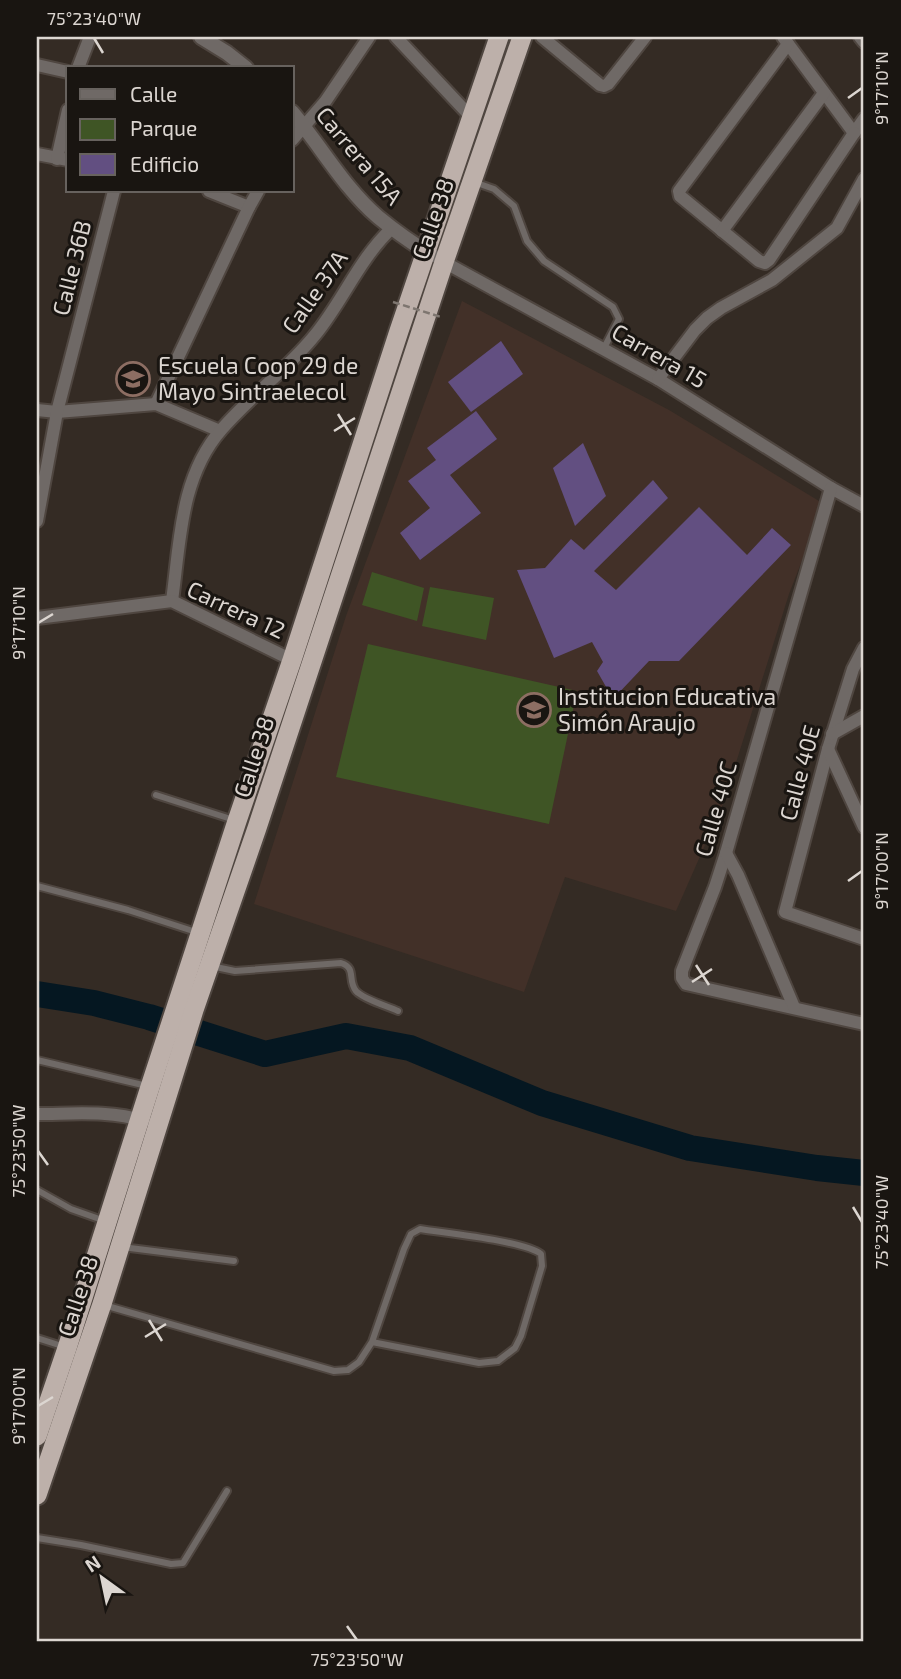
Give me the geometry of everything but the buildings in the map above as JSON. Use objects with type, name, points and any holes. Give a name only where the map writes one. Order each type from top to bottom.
[{"type":"highway","name":"Calle 38","points":[[186,1006],[209,965],[257,828],[435,257],[472,118],[499,37]]},
{"type":"highway","name":"Calle 38","points":[[37,1494],[159,1125],[159,1090],[186,1006],[200,933],[399,331],[472,181],[522,37]]},
{"type":"highway","name":"Calle 38","points":[[37,1436],[139,1119],[159,1090]]},
{"type":"street","points":[[79,66],[90,37]]},
{"type":"street","points":[[201,37],[243,66]]},
{"type":"street","points":[[294,138],[339,83],[369,37]]},
{"type":"street","points":[[396,37],[472,118]]},
{"type":"street","points":[[542,37],[604,86],[645,37]]},
{"type":"street","points":[[860,37],[864,42]]},
{"type":"street","points":[[854,133],[785,40],[679,191],[680,196],[759,261],[765,263],[864,119]]},
{"type":"street","points":[[37,65],[66,72]]},
{"type":"street","points":[[722,231],[824,93]]},
{"type":"street","name":"Carrera 15A","points":[[294,114],[353,190],[377,216],[435,257]]},
{"type":"street","points":[[37,155],[63,159],[66,130]]},
{"type":"street","points":[[658,379],[707,318],[772,280],[837,228],[864,179]]},
{"type":"street","name":"Calle 36B","points":[[37,521],[57,412],[114,192]]},
{"type":"street","points":[[212,192],[249,207]]},
{"type":"street","points":[[156,404],[257,192]]},
{"type":"street","name":"Calle 37A","points":[[172,601],[186,503],[194,474],[205,453],[220,431],[312,339],[377,241],[391,228]]},
{"type":"street","name":"Carrera 15","points":[[435,257],[658,379],[864,506]]},
{"type":"street","points":[[37,410],[57,412],[156,404],[220,431]]},
{"type":"street","name":"Calle 40C","points":[[794,1007],[687,984],[682,978],[682,971],[726,853],[831,488]]},
{"type":"street","name":"Carrera 12","points":[[37,617],[172,601],[292,660]]},
{"type":"street","name":"Calle 40E","points":[[864,648],[853,669],[832,734],[785,912],[864,939]]},
{"type":"street","points":[[832,734],[864,716]]},
{"type":"street","points":[[828,749],[864,827]]},
{"type":"street","points":[[726,853],[794,1007],[864,1024]]},
{"type":"street","points":[[37,1114],[105,1114],[159,1125]]},
{"type":"lane","points":[[472,181],[494,189],[514,206],[527,241],[544,261],[613,307],[619,319],[604,349]]},
{"type":"lane","points":[[156,795],[257,828]]},
{"type":"lane","points":[[37,886],[128,910],[200,933]]},
{"type":"lane","points":[[209,965],[235,971],[341,963],[350,968],[352,984],[359,994],[397,1011]]},
{"type":"lane","points":[[37,1060],[159,1090]]},
{"type":"lane","points":[[37,1190],[71,1209],[106,1221]]},
{"type":"lane","points":[[102,1304],[334,1371],[348,1370],[359,1362],[372,1342],[411,1234],[420,1230],[508,1243],[534,1248],[541,1254],[542,1266],[522,1336],[515,1348],[498,1362],[479,1363],[372,1342]]},
{"type":"lane","points":[[120,1246],[234,1261]]},
{"type":"lane","points":[[37,1338],[67,1348]]},
{"type":"lane","points":[[37,1538],[171,1564],[183,1563],[227,1490]]},
{"type":"path","points":[[393,302],[441,317]]},
{"type":"shaded area","name":"Institucion Educativa Simón Araujo","points":[[462,301],[669,410],[824,504],[789,594],[723,804],[676,911],[565,877],[524,992],[254,904],[346,616]]},
{"type":"green space","points":[[372,572],[424,588],[417,621],[362,605]]},
{"type":"green space","points":[[430,587],[494,598],[486,640],[422,626]]},
{"type":"green space","points":[[368,644],[577,691],[549,824],[336,777]]},
{"type":"waterway","points":[[37,994],[94,1003],[149,1017],[265,1054],[346,1036],[410,1048],[542,1103],[690,1148],[864,1173]]},
{"type":"place","name":"Escuela Coop 29 de Mayo Sintraelecol","points":[[133,379]]},
{"type":"place","name":"Institucion Educativa Simón Araujo","points":[[534,710]]}]
